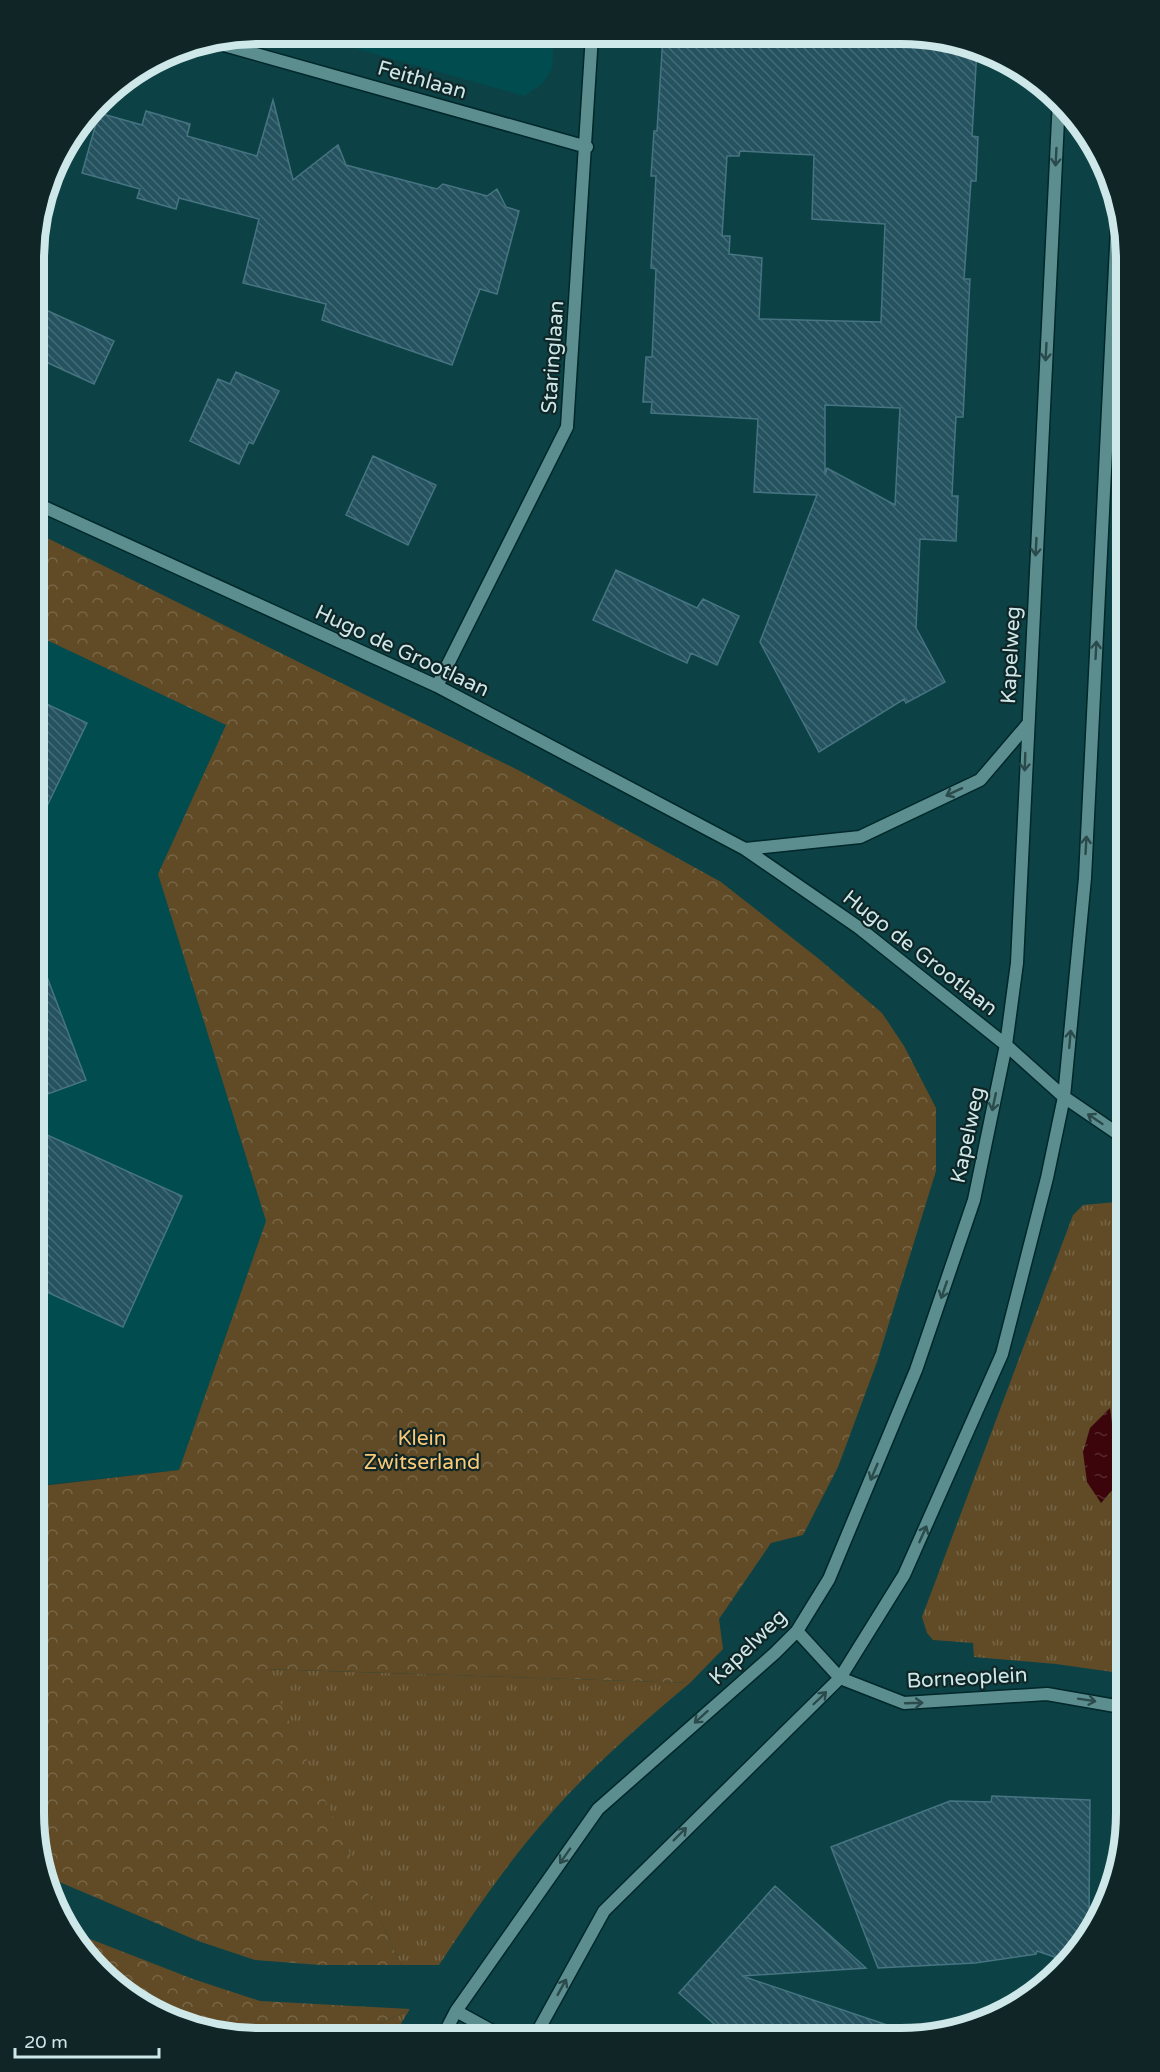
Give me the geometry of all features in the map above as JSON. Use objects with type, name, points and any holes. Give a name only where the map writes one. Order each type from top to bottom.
[{"type":"street","name":"Staringlaan","points":[[436,686],[567,427],[587,147],[592,44]]},
{"type":"street","name":"Feithlaan","points":[[226,46],[587,147]]},
{"type":"street","name":"Kapelweg","points":[[447,2028],[456,2011],[598,1809],[797,1631],[829,1579],[916,1370],[974,1200],[1006,1045],[1017,963],[1058,111]]},
{"type":"street","points":[[540,2028],[604,1911],[840,1678],[904,1575],[1002,1354],[1047,1178],[1064,1097],[1084,878],[1116,246]]},
{"type":"street","name":"Hugo de Grootlaan","points":[[44,508],[436,686],[745,849],[858,927],[1006,1045],[1064,1097]]},
{"type":"street","points":[[745,849],[860,837],[980,780],[1027,725]]},
{"type":"street","points":[[1064,1097],[1116,1132]]},
{"type":"street","name":"Borneoplein","points":[[797,1631],[840,1678],[904,1703],[1047,1694],[1116,1706]]},
{"type":"street","points":[[456,2011],[487,2028]]},
{"type":"shaded area","points":[[340,44],[553,44],[552,69],[542,84],[524,96]]},
{"type":"shaded area","points":[[44,639],[226,725],[158,874],[266,1221],[179,1470],[44,1485]]},
{"type":"green space","name":"Klein Zwitserland","points":[[44,536],[520,771],[721,882],[819,959],[882,1013],[904,1046],[936,1108],[936,1171],[877,1362],[838,1467],[803,1535],[771,1543],[719,1619],[723,1649],[690,1683],[265,1669],[401,1965],[320,1965],[255,1960],[198,1941],[54,1880],[45,1842],[44,1486],[179,1470],[266,1221],[158,874],[226,725],[44,639]]},
{"type":"green space","points":[[1116,1202],[1116,1440],[1114,1440],[1110,1409],[1101,1503],[1116,1486],[1116,1672],[1056,1664],[974,1657],[973,1643],[933,1640],[927,1633],[922,1617],[1073,1215],[1083,1205]]},
{"type":"green space","points":[[264,1669],[690,1683],[619,1745],[553,1811],[507,1867],[439,1965],[401,1965]]},
{"type":"green space","points":[[82,1936],[193,1979],[260,2001],[410,2009],[372,2028],[244,2028],[216,2024],[189,2017],[151,2000],[106,1966]]},
{"type":"green space","points":[[410,2009],[398,2028],[372,2028]]},
{"type":"water","points":[[1110,1408],[1114,1440],[1116,1440],[1116,1486],[1101,1503],[1087,1482],[1083,1452],[1090,1428]]},
{"type":"building","points":[[662,44],[916,44],[944,48],[976,57],[972,136],[978,137],[976,181],[971,181],[964,279],[970,279],[963,417],[956,417],[952,496],[958,496],[956,541],[920,539],[916,628],[945,682],[906,703],[904,699],[819,752],[760,642],[817,495],[754,492],[758,419],[651,413],[652,402],[643,402],[646,357],[652,357],[656,269],[651,268],[656,176],[651,176],[654,131],[657,131]],"holes":[[[740,151],[814,155],[812,219],[885,224],[881,322],[759,319],[762,258],[729,254],[730,236],[722,236],[727,156],[739,156]],[[825,405],[900,408],[895,505],[827,468],[825,475]]]},
{"type":"building","points":[[273,100],[293,180],[338,145],[346,165],[437,189],[443,184],[487,196],[497,189],[506,207],[519,211],[497,294],[480,289],[452,365],[322,320],[326,304],[243,283],[259,219],[179,198],[176,209],[137,198],[140,189],[82,173],[100,113],[142,125],[146,111],[190,124],[187,136],[257,156]]},
{"type":"building","points":[[44,309],[114,341],[94,384],[44,361]]},
{"type":"building","points":[[236,372],[279,391],[253,444],[249,442],[239,464],[190,441],[218,379],[230,384]]},
{"type":"building","points":[[373,456],[436,485],[408,545],[346,515]]},
{"type":"building","points":[[616,570],[697,608],[703,599],[739,616],[717,665],[691,653],[687,663],[593,620]]},
{"type":"building","points":[[44,703],[87,723],[44,812]]},
{"type":"building","points":[[44,969],[86,1080],[44,1095]]},
{"type":"building","points":[[44,1134],[182,1196],[123,1327],[44,1291]]},
{"type":"building","points":[[992,1796],[1090,1800],[1089,1919],[1072,1945],[1060,1959],[1037,1951],[1036,1954],[975,1963],[878,1968],[831,1847],[950,1801],[991,1802]]},
{"type":"building","points":[[775,1886],[866,1968],[742,1976],[896,2028],[719,2028],[679,1993]]}]
